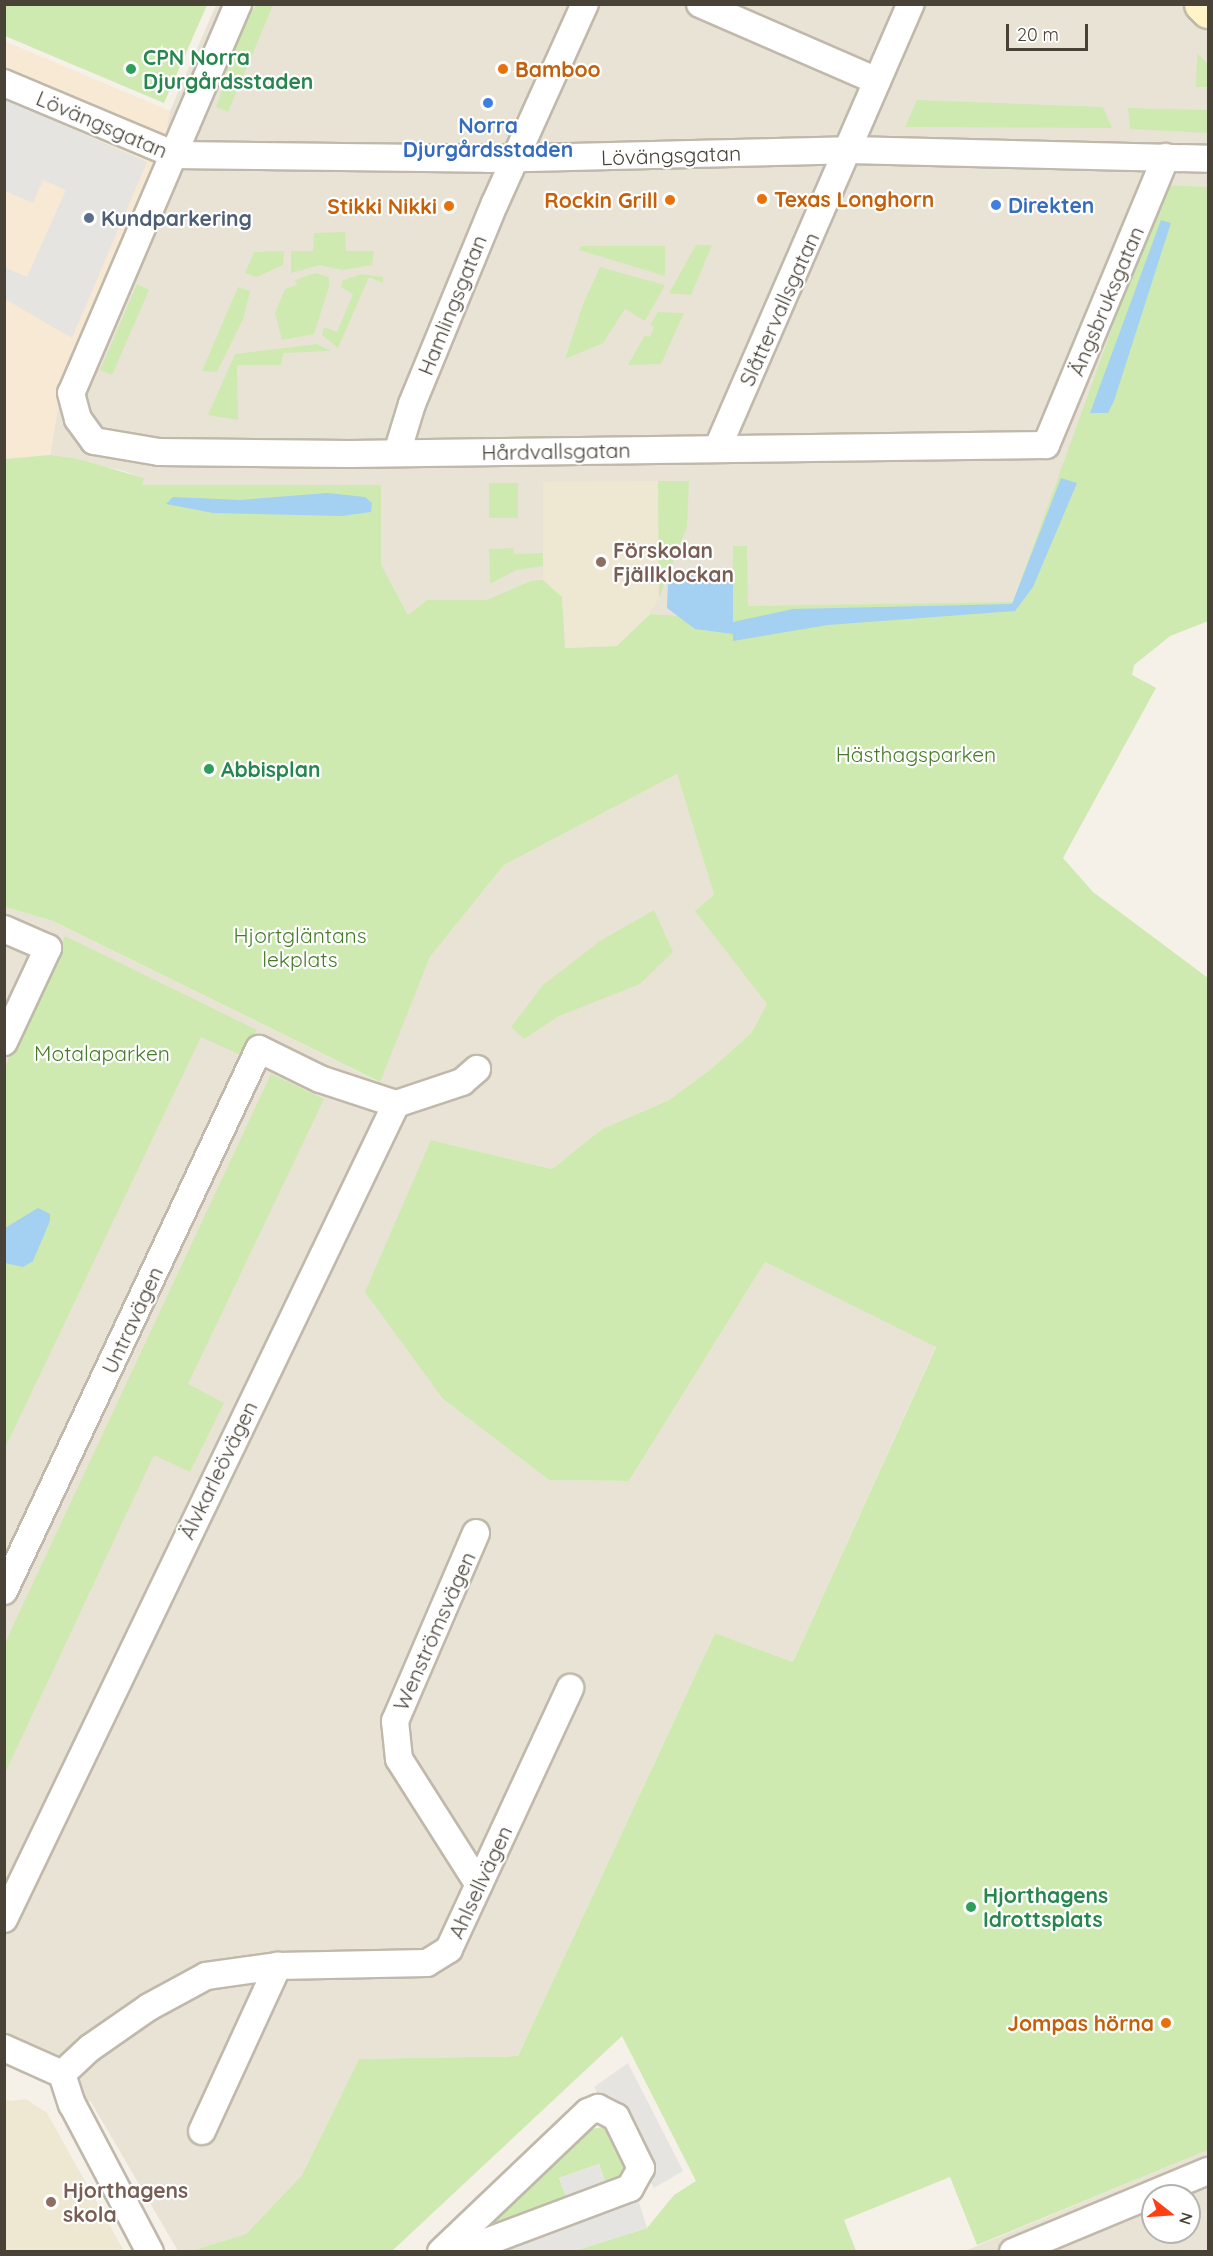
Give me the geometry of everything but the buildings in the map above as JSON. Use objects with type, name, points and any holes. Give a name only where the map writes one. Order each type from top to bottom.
[{"type":"street","points":[[175,155],[238,4]]},
{"type":"street","name":"Hamlingsgatan","points":[[397,453],[412,404],[514,159],[585,4]]},
{"type":"street","points":[[700,4],[877,81]]},
{"type":"street","name":"Slåttervallsgatan","points":[[718,447],[911,4]]},
{"type":"street","points":[[1201,4],[1209,11]]},
{"type":"street","name":"Lövängsgatan","points":[[4,83],[175,155],[514,159],[849,150],[1209,159]]},
{"type":"street","name":"Hårdvallsgatan","points":[[175,155],[71,393],[78,419],[94,441],[159,453],[397,453],[718,447],[1046,445]]},
{"type":"street","name":"Ängsbruksgatan","points":[[1046,445],[1166,157]]},
{"type":"street","points":[[4,928],[48,948],[4,1042]]},
{"type":"street","name":"Untravägen","points":[[4,1591],[259,1049],[320,1079],[396,1104]]},
{"type":"street","points":[[396,1104],[462,1082],[477,1069]]},
{"type":"street","name":"Älvkarleövägen","points":[[4,1919],[396,1104]]},
{"type":"street","name":"Wenströmsvägen","points":[[476,1533],[394,1720],[399,1760],[479,1885]]},
{"type":"street","name":"Ahlsellvägen","points":[[62,2074],[90,2048],[149,2007],[206,1976],[278,1966],[427,1963],[449,1949],[570,1688]]},
{"type":"street","points":[[202,2130],[278,1966]]},
{"type":"street","points":[[4,2048],[62,2074],[72,2104],[150,2252]]},
{"type":"street","points":[[441,2252],[588,2112],[598,2108],[616,2117],[641,2168],[630,2188],[460,2252]]},
{"type":"street","points":[[1013,2252],[1209,2171]]},
{"type":"shaded area","points":[[1179,4],[1208,31],[1208,621],[1170,636],[1134,665],[1132,675],[1156,688],[702,617],[650,614],[530,581],[486,600],[427,600],[408,615],[381,564],[380,485],[141,485],[143,478],[124,471],[50,455],[59,402],[160,166],[170,111],[216,5]]},
{"type":"shaded area","points":[[4,41],[170,111],[160,166],[59,402],[50,455],[5,459]]},
{"type":"shaded area","name":"Kundparkering","points":[[5,99],[147,162],[72,338],[5,299],[6,268],[27,277],[66,190],[43,180],[33,203],[5,191]]},
{"type":"shaded area","name":"Förskolan Fjällklockan","points":[[658,481],[659,598],[641,626],[617,646],[564,648],[562,597],[543,580],[543,482]]},
{"type":"shaded area","points":[[677,774],[714,895],[767,1004],[751,1033],[711,1069],[669,1100],[602,1129],[552,1169],[431,1140],[443,1399],[549,1480],[629,1481],[765,1262],[936,1346],[793,1662],[715,1633],[518,2056],[359,2059],[302,2175],[246,2234],[191,2251],[178,2251],[91,2102],[5,2062],[5,907],[53,921],[379,1082],[430,957],[504,865]]},
{"type":"shaded area","points":[[628,2063],[683,2171],[654,2188],[594,2087]]},
{"type":"shaded area","name":"Hjorthagens skola","points":[[4,2098],[10,2101],[26,2099],[47,2113],[124,2251],[5,2251]]},
{"type":"shaded area","points":[[1208,2150],[1208,2251],[962,2252]]},
{"type":"shaded area","points":[[599,2164],[606,2184],[638,2199],[647,2228],[574,2251],[453,2252],[567,2199],[559,2178]]},
{"type":"green space","name":"CPN Norra Djurgårdsstaden","points":[[4,5],[207,5],[164,103],[5,36]]},
{"type":"green space","points":[[258,5],[273,5],[228,112],[216,107],[227,76],[225,64],[245,15]]},
{"type":"green space","points":[[1197,53],[1208,64],[1208,87],[1196,87]]},
{"type":"green space","points":[[917,100],[1103,107],[1112,128],[905,127]]},
{"type":"green space","points":[[1128,108],[1208,110],[1208,133],[1130,129]]},
{"type":"green space","points":[[1164,185],[1208,187],[1208,621],[1170,636],[1134,665],[1132,675],[1156,688],[1063,858],[1093,892],[1208,978],[1208,2150],[977,2245],[950,2177],[844,2220],[856,2251],[574,2251],[647,2228],[674,2195],[696,2181],[622,2036],[392,2251],[191,2251],[246,2234],[302,2175],[359,2059],[518,2056],[715,1633],[793,1662],[936,1347],[765,1262],[629,1481],[549,1480],[443,1399],[365,1292],[431,1140],[552,1169],[602,1129],[669,1100],[711,1069],[751,1033],[767,1004],[695,911],[714,895],[677,774],[504,865],[430,957],[380,1082],[53,921],[5,907],[4,459],[50,455],[78,459],[144,478],[142,485],[381,485],[381,564],[408,615],[427,600],[486,600],[530,581],[543,580],[562,597],[565,648],[617,646],[650,614],[702,617],[732,607],[733,546],[747,546],[748,606],[1013,602]]},
{"type":"green space","points":[[345,232],[346,251],[374,251],[372,265],[342,270],[320,265],[291,273],[291,251],[313,251],[314,233]]},
{"type":"green space","points":[[696,245],[712,245],[691,295],[669,293]]},
{"type":"green space","points":[[581,246],[665,246],[665,276],[579,250]]},
{"type":"green space","points":[[284,251],[283,265],[257,277],[245,273],[254,252]]},
{"type":"green space","points":[[600,267],[665,285],[645,321],[625,309],[603,343],[565,359],[583,304]]},
{"type":"green space","points":[[315,273],[329,277],[329,287],[314,334],[282,340],[275,313],[285,289],[297,285],[295,280]]},
{"type":"green space","points":[[361,274],[383,277],[383,283],[369,277],[338,348],[322,335],[324,327],[337,332],[353,294],[341,287],[343,280]]},
{"type":"green space","points":[[137,284],[149,290],[112,375],[100,370]]},
{"type":"green space","points":[[238,287],[250,291],[244,317],[217,372],[202,371]]},
{"type":"green space","points":[[658,312],[684,313],[661,364],[628,365],[645,335],[650,337],[654,327],[650,325]]},
{"type":"green space","points":[[317,344],[331,351],[283,353],[281,365],[237,365],[238,420],[208,415],[235,354]]},
{"type":"green space","points":[[658,481],[689,481],[687,527],[659,598]]},
{"type":"green space","points":[[489,483],[518,483],[518,518],[489,518]]},
{"type":"green space","points":[[513,548],[514,554],[543,553],[543,566],[516,570],[490,584],[489,549]]},
{"type":"green space","points":[[654,910],[673,952],[640,984],[559,1016],[524,1039],[511,1027],[543,985],[600,941]]},
{"type":"green space","name":"Motalaparken","points":[[65,936],[257,1030],[243,1056],[201,1037],[5,1448],[5,1067]]},
{"type":"green space","points":[[271,1074],[324,1099],[188,1384],[224,1403],[190,1472],[154,1455],[5,1773],[5,1643]]},
{"type":"green space","points":[[603,2127],[616,2136],[628,2161],[622,2175],[606,2184],[599,2164],[559,2178],[567,2199],[466,2239],[581,2131]]},
{"type":"water","points":[[1161,220],[1171,223],[1114,401],[1108,413],[1090,413]]},
{"type":"water","points":[[1061,478],[1077,483],[1033,587],[1015,611],[828,625],[733,641],[733,634],[695,629],[667,608],[668,581],[676,573],[733,576],[733,622],[793,609],[1012,604]]},
{"type":"water","points":[[327,493],[365,497],[372,503],[371,512],[342,516],[213,513],[166,504],[173,497],[240,500]]},
{"type":"water","points":[[38,1208],[50,1214],[50,1221],[33,1261],[23,1267],[5,1263],[5,1228]]},
{"type":"place","name":"CPN Norra Djurgårdsstaden","points":[[131,69]]},
{"type":"place","name":"Bamboo","points":[[503,69]]},
{"type":"place","name":"Norra Djurgårdsstaden","points":[[488,103]]},
{"type":"place","name":"Texas Longhorn","points":[[762,199]]},
{"type":"place","name":"Rockin Grill","points":[[670,200]]},
{"type":"place","name":"Direkten","points":[[996,205]]},
{"type":"place","name":"Stikki Nikki","points":[[449,206]]},
{"type":"place","name":"Kundparkering","points":[[89,218]]},
{"type":"place","name":"Förskolan Fjällklockan","points":[[601,562]]},
{"type":"place","name":"Abbisplan","points":[[209,769]]},
{"type":"place","name":"Hjorthagens Idrottsplats","points":[[971,1907]]},
{"type":"place","name":"Jompas hörna","points":[[1166,2023]]},
{"type":"place","name":"Hjorthagens skola","points":[[51,2202]]},
{"type":"park label","name":"Hästhagsparken","points":[[916,754]]},
{"type":"park label","name":"Hjortgläntans lekplats","points":[[300,947]]}]
